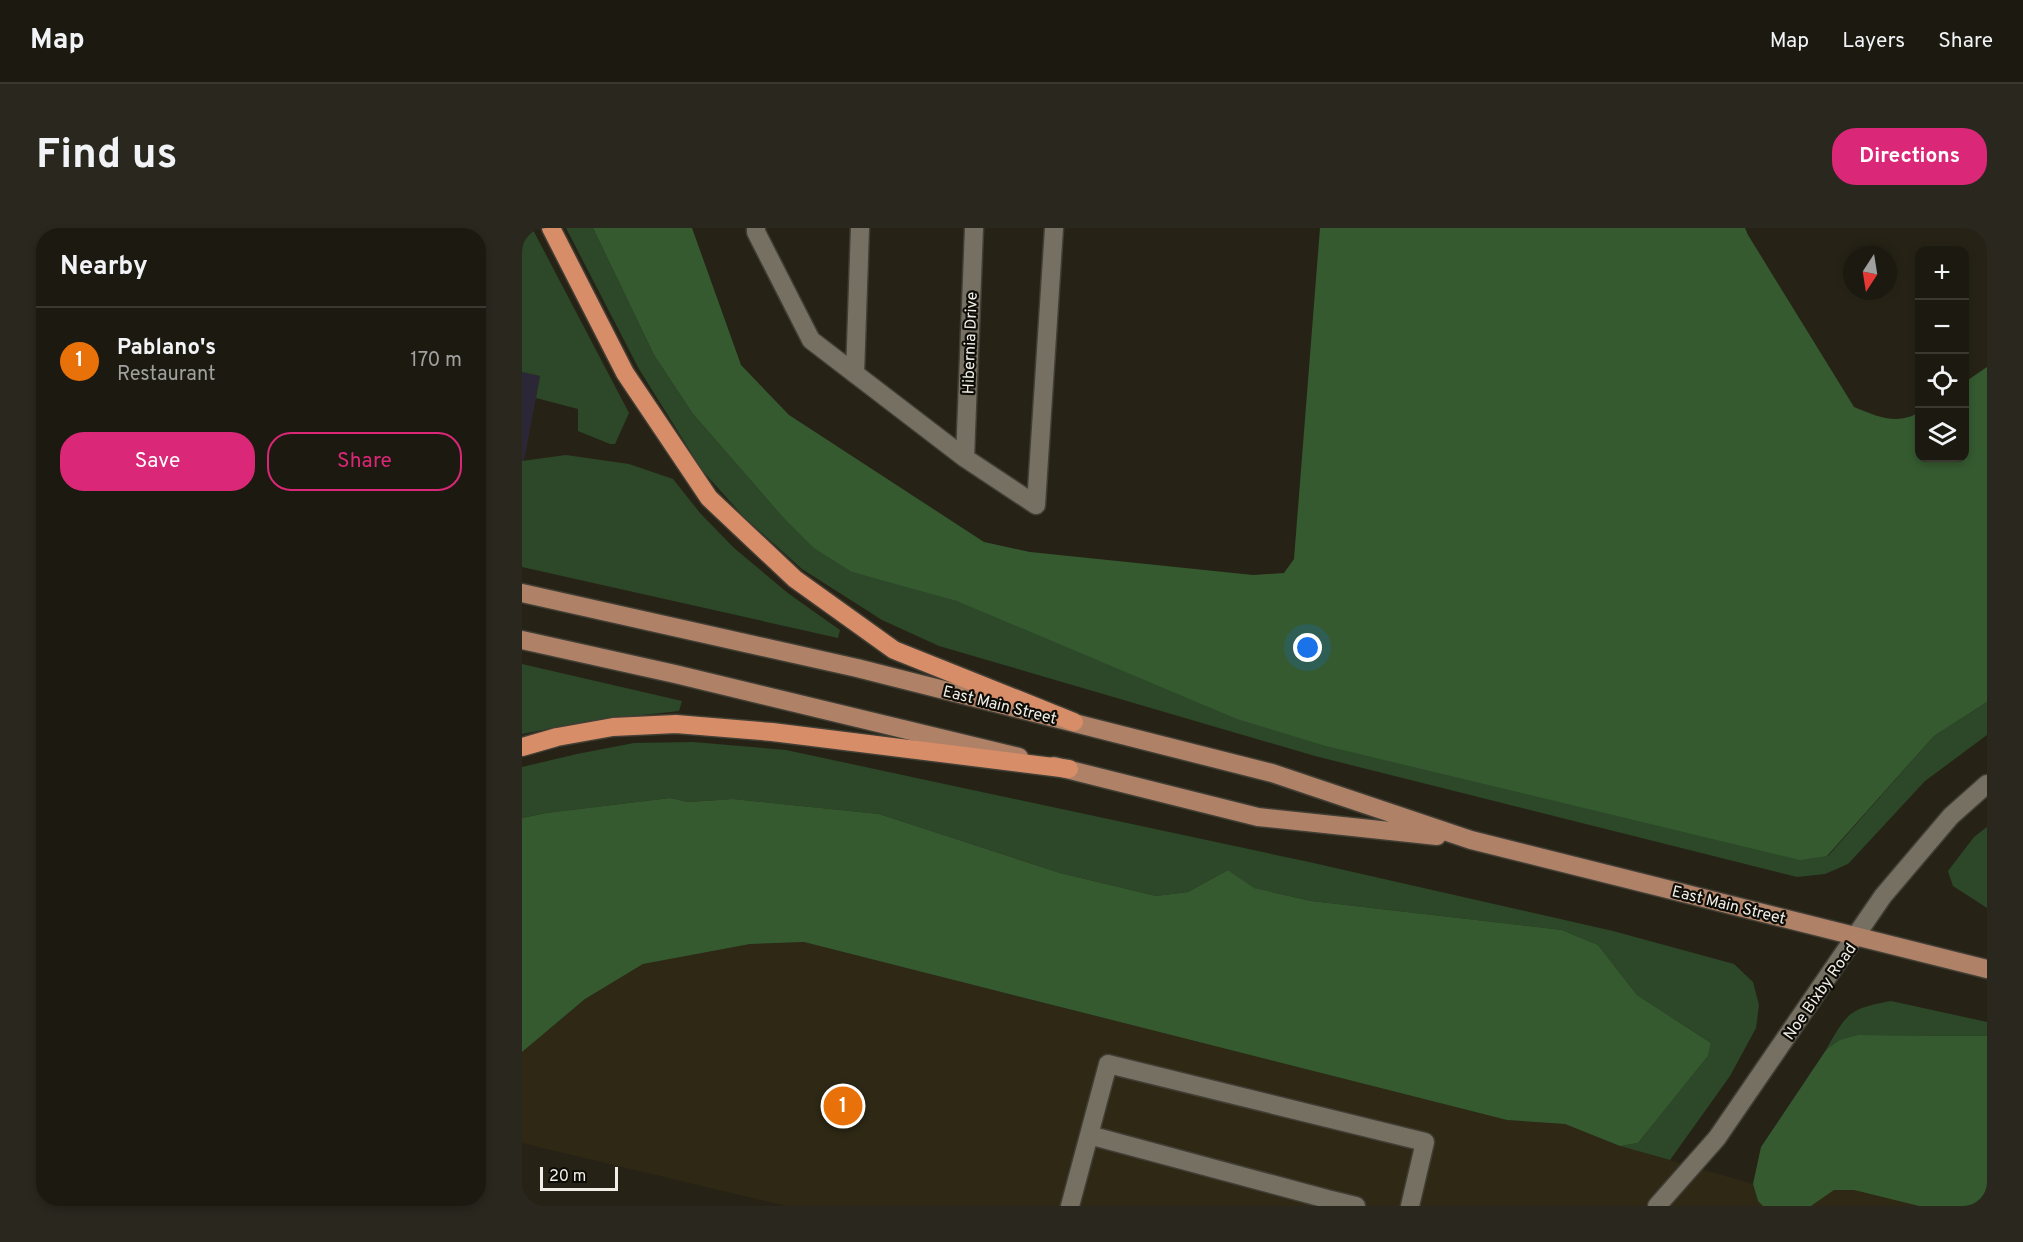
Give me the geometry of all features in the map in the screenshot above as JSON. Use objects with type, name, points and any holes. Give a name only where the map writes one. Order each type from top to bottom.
[{"type":"highway","points":[[551,228],[624,373],[709,498],[795,579],[894,650],[1074,722]]},
{"type":"highway","points":[[522,747],[557,737],[613,727],[676,724],[772,732],[1069,769]]},
{"type":"main road","name":"East Main Street","points":[[522,593],[846,665],[1074,722],[1272,773],[1471,840],[1987,969]]},
{"type":"main road","name":"East Main Street","points":[[522,640],[867,719],[1258,817],[1471,840]]},
{"type":"street","points":[[756,228],[811,340],[965,458],[1036,505],[1054,228]]},
{"type":"street","points":[[855,374],[860,228]]},
{"type":"street","name":"Hibernia Drive","points":[[965,458],[974,228]]},
{"type":"street","name":"Noe Bixby Road","points":[[1658,1206],[1717,1138],[1857,936],[1882,896],[1951,816],[1987,784]]},
{"type":"street","points":[[1070,1206],[1108,1064],[1425,1142],[1410,1206]]},
{"type":"street","points":[[1089,1135],[1327,1202],[1356,1206]]},
{"type":"shaded area","points":[[522,372],[540,376],[524,461],[522,461]]},
{"type":"shaded area","points":[[804,942],[1507,1120],[1565,1124],[1620,1146],[1753,1184],[1758,1201],[1763,1206],[786,1206],[522,1143],[522,1052],[585,999],[643,964],[750,944]]},
{"type":"shaded area","points":[[1834,1190],[1854,1190],[1919,1206],[1811,1206]]},
{"type":"green space","points":[[522,228],[532,228],[629,413],[615,444],[578,431],[578,409],[536,398],[540,376],[522,372]]},
{"type":"green space","points":[[566,228],[593,228],[654,355],[693,414],[780,514],[852,572],[900,584],[1828,856],[1934,736],[1987,702],[1987,735],[1925,781],[1848,864],[1825,874],[1797,877],[1315,756],[939,646],[882,620],[802,569],[743,516],[702,470],[639,369]]},
{"type":"green space","points":[[593,228],[692,228],[741,365],[789,415],[984,542],[1030,552],[1253,575],[1284,573],[1294,559],[1320,228],[1745,228],[1854,407],[1895,419],[1915,414],[1915,462],[1969,462],[1969,379],[1987,367],[1987,702],[1934,736],[1827,856],[1800,860],[1326,746],[1237,719],[957,601],[852,572],[814,548],[780,514],[693,414],[654,355]]},
{"type":"green space","points":[[566,455],[629,464],[673,479],[700,513],[734,548],[789,594],[840,630],[838,638],[522,567],[522,461]]},
{"type":"green space","points":[[522,664],[682,701],[679,711],[588,721],[522,734]]},
{"type":"green space","points":[[693,742],[786,750],[1309,862],[1613,931],[1734,964],[1753,982],[1759,1005],[1756,1028],[1730,1076],[1670,1160],[1620,1146],[1638,1143],[1708,1056],[1711,1043],[1637,995],[1598,945],[1562,930],[1311,901],[1253,888],[1228,870],[1188,892],[1156,896],[1060,873],[879,814],[733,799],[688,802],[670,798],[522,818],[522,767],[634,743]]},
{"type":"green space","points":[[670,798],[688,802],[733,799],[879,814],[1060,873],[1156,896],[1188,892],[1228,870],[1254,888],[1311,901],[1562,930],[1598,945],[1637,995],[1711,1043],[1708,1056],[1638,1143],[1620,1146],[1565,1124],[1507,1120],[804,942],[750,944],[643,964],[585,999],[522,1052],[522,818]]},
{"type":"green space","points":[[1987,827],[1987,908],[1953,886],[1948,871],[1974,837]]},
{"type":"green space","points":[[1891,1001],[1987,1022],[1987,1036],[1858,1035],[1826,1050],[1844,1020],[1850,1015],[1857,1010]]},
{"type":"green space","points":[[1858,1035],[1987,1036],[1987,1206],[1919,1206],[1854,1190],[1834,1190],[1811,1206],[1763,1206],[1758,1201],[1753,1184],[1761,1147],[1826,1050],[1840,1040]]},
{"type":"place","name":"Pablano's","points":[[843,1106]]}]
